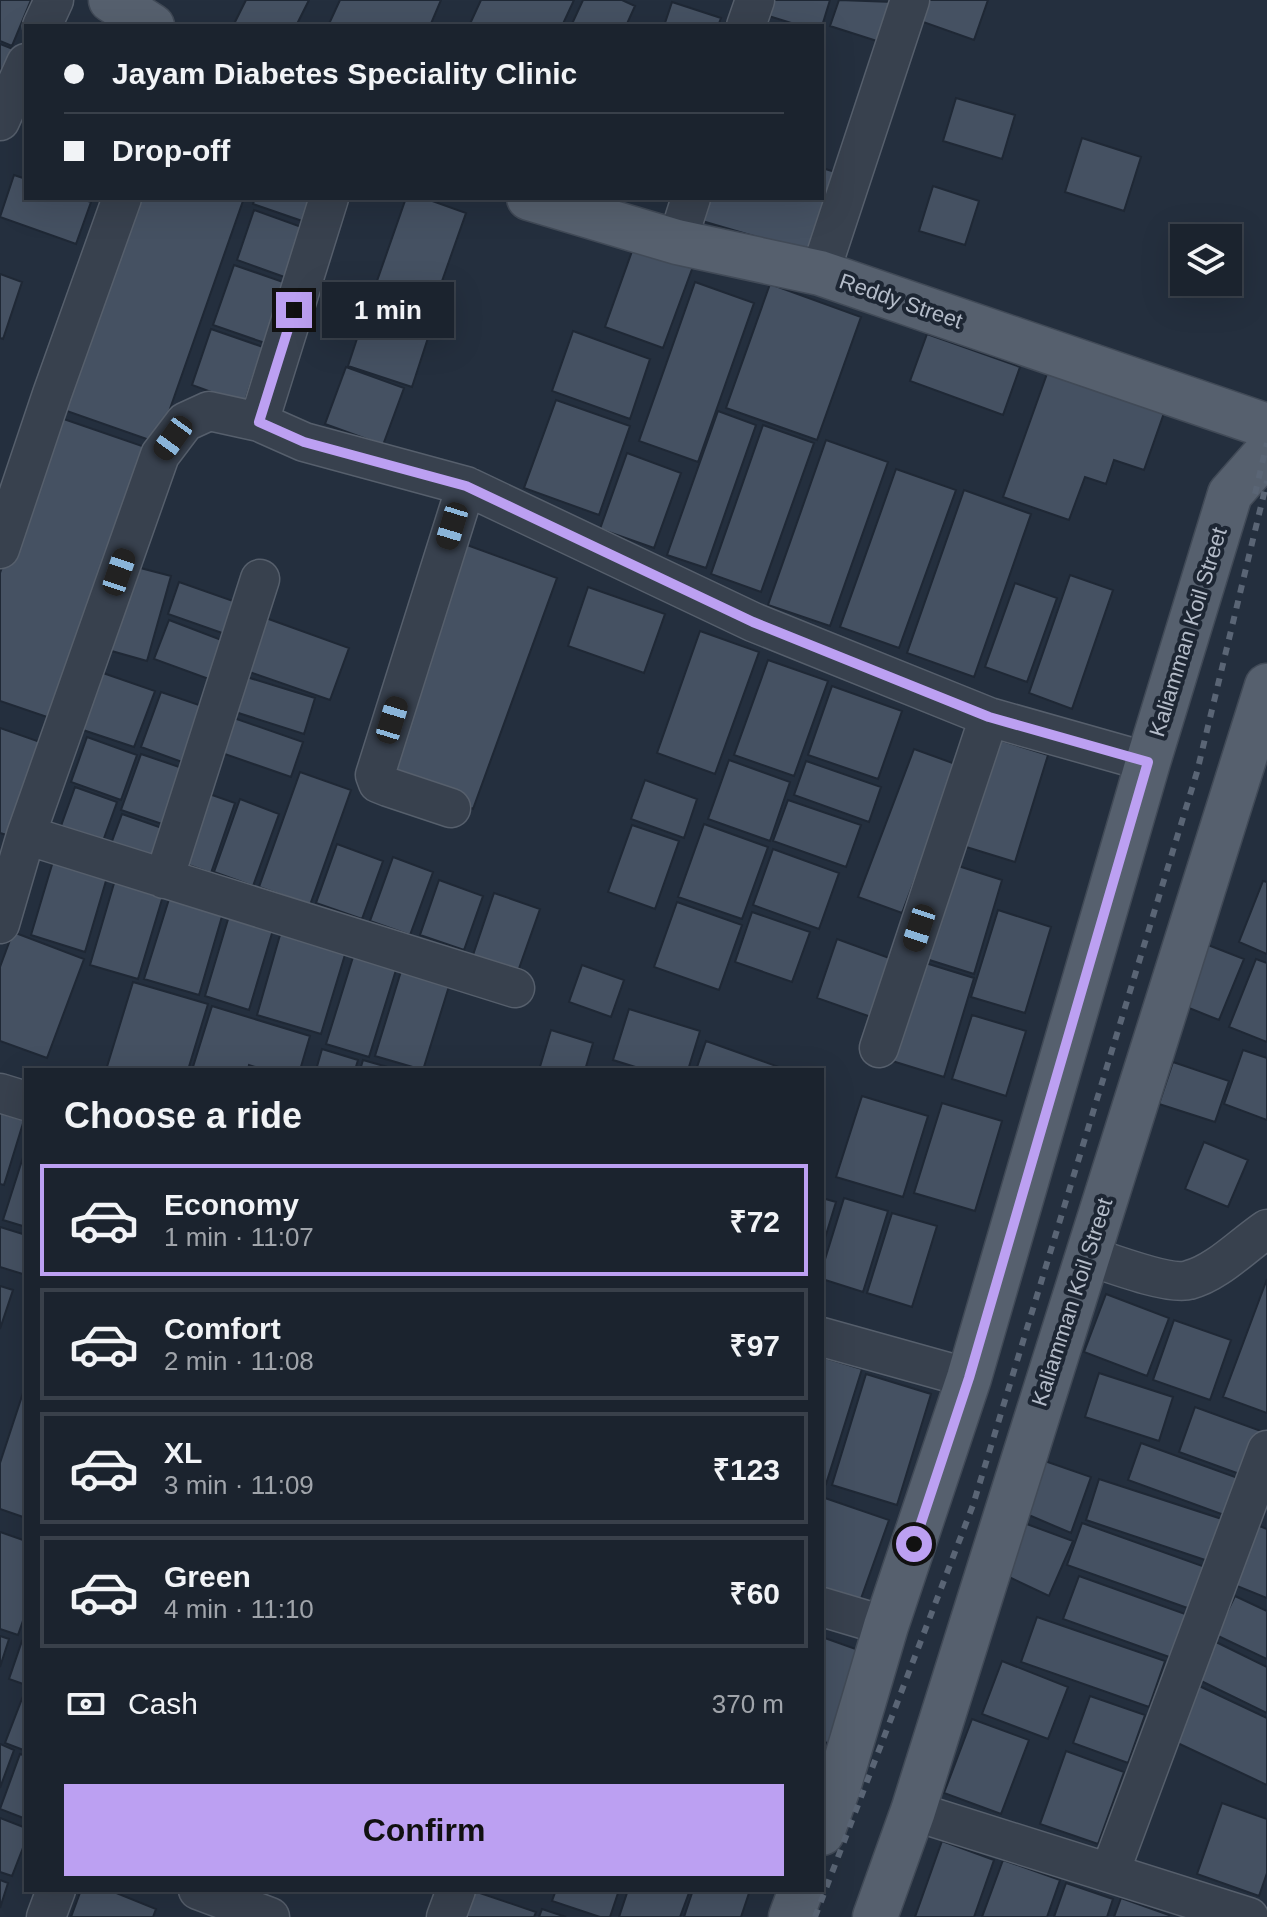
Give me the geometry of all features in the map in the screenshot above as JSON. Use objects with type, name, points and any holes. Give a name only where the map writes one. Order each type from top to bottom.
[{"type":"main road","points":[[111,0],[149,24]]},
{"type":"main road","name":"Reddy Street","points":[[536,200],[677,242],[820,273],[1267,426]]},
{"type":"main road","name":"Kaliamman Koil Street","points":[[824,1827],[886,1626],[969,1378],[1148,762],[1230,494],[1267,452]]},
{"type":"main road","name":"Kaliamman Koil Street","points":[[875,1917],[913,1811],[1267,686]]},
{"type":"main road","points":[[791,1917],[800,1892]]},
{"type":"street","points":[[43,24],[54,0]]},
{"type":"street","points":[[747,24],[755,0]]},
{"type":"street","points":[[820,273],[910,0]]},
{"type":"street","points":[[0,121],[24,67]]},
{"type":"street","points":[[0,549],[121,200]]},
{"type":"street","points":[[259,422],[328,200]]},
{"type":"street","points":[[677,242],[690,200]]},
{"type":"street","points":[[0,924],[26,835],[160,455],[185,422],[209,411],[259,422],[304,442],[466,486],[753,622],[989,717],[1148,762]]},
{"type":"street","points":[[451,808],[378,783],[375,775],[466,486]]},
{"type":"street","points":[[164,879],[260,579]]},
{"type":"street","points":[[879,1048],[989,717]]},
{"type":"street","points":[[26,835],[515,988]]},
{"type":"street","points":[[0,1093],[24,1100]]},
{"type":"street","points":[[1086,1255],[1141,1274],[1187,1281],[1216,1266],[1267,1229]]},
{"type":"street","points":[[824,1338],[969,1378]]},
{"type":"street","points":[[1110,1872],[1267,1450]]},
{"type":"street","points":[[824,1608],[886,1626]]},
{"type":"street","points":[[913,1811],[1249,1917]]},
{"type":"street","points":[[46,1917],[55,1892]]},
{"type":"street","points":[[203,1892],[256,1914]]},
{"type":"street","points":[[446,1917],[455,1892]]},
{"type":"building","points":[[0,0],[31,0],[12,46],[0,41]]},
{"type":"building","points":[[246,0],[309,0],[297,24],[234,24]]},
{"type":"building","points":[[340,0],[441,0],[431,24],[329,24]]},
{"type":"building","points":[[481,0],[574,0],[563,24],[470,24]]},
{"type":"building","points":[[583,0],[622,0],[635,6],[627,24],[572,24]]},
{"type":"building","points":[[767,0],[830,0],[823,24],[794,24],[762,14]]},
{"type":"building","points":[[839,0],[893,2],[880,42],[830,26]]},
{"type":"building","points":[[915,0],[988,0],[974,40],[909,17]]},
{"type":"building","points":[[672,2],[721,18],[719,24],[665,24]]},
{"type":"building","points":[[0,44],[13,49],[0,79]]},
{"type":"building","points":[[956,98],[1015,115],[1002,159],[943,141]]},
{"type":"building","points":[[1082,138],[1141,157],[1124,211],[1065,192]]},
{"type":"building","points":[[824,169],[842,174],[816,254],[702,221],[708,200],[824,200]]},
{"type":"building","points":[[14,175],[24,178],[24,200],[91,202],[76,244],[0,217]]},
{"type":"building","points":[[933,186],[979,201],[965,245],[919,231]]},
{"type":"building","points":[[134,200],[243,200],[158,443],[61,409]]},
{"type":"building","points":[[254,200],[320,200],[311,224],[253,204]]},
{"type":"building","points":[[405,200],[430,200],[466,213],[435,301],[377,281]]},
{"type":"building","points":[[254,210],[307,229],[290,279],[237,260]]},
{"type":"building","points":[[636,240],[695,261],[663,348],[605,327]]},
{"type":"building","points":[[234,265],[286,283],[265,343],[213,325]]},
{"type":"building","points":[[0,274],[22,282],[3,339],[0,338]]},
{"type":"building","points":[[695,282],[754,303],[698,462],[639,441]]},
{"type":"building","points":[[375,284],[439,304],[412,387],[348,366]]},
{"type":"building","points":[[770,284],[861,317],[817,440],[726,408]]},
{"type":"building","points":[[211,329],[263,347],[244,404],[192,385]]},
{"type":"building","points":[[573,331],[650,359],[630,419],[552,391]]},
{"type":"building","points":[[927,334],[1020,367],[1003,415],[910,381]]},
{"type":"building","points":[[346,367],[404,388],[383,445],[325,424]]},
{"type":"building","points":[[1048,371],[1164,413],[1144,470],[1114,460],[1106,484],[1085,477],[1069,520],[1003,497]]},
{"type":"building","points":[[556,400],[630,426],[599,515],[524,488]]},
{"type":"building","points":[[718,411],[756,425],[706,568],[667,555]]},
{"type":"building","points":[[55,416],[145,447],[50,718],[0,701],[0,573]]},
{"type":"building","points":[[763,425],[814,443],[761,592],[711,574]]},
{"type":"building","points":[[826,440],[888,462],[830,626],[768,605]]},
{"type":"building","points":[[627,453],[681,473],[654,548],[600,529]]},
{"type":"building","points":[[896,469],[956,490],[899,648],[840,627]]},
{"type":"building","points":[[964,490],[1031,514],[974,677],[907,653]]},
{"type":"building","points":[[456,541],[557,578],[473,809],[381,775]]},
{"type":"building","points":[[125,564],[171,576],[147,661],[101,648]]},
{"type":"building","points":[[1070,575],[1113,590],[1072,709],[1029,693]]},
{"type":"building","points":[[179,582],[236,602],[225,634],[168,614]]},
{"type":"building","points":[[1015,583],[1057,598],[1027,682],[985,667]]},
{"type":"building","points":[[588,587],[665,614],[644,673],[568,646]]},
{"type":"building","points":[[263,617],[349,648],[330,700],[244,670]]},
{"type":"building","points":[[169,620],[232,644],[217,682],[154,659]]},
{"type":"building","points":[[700,631],[759,652],[715,774],[657,753]]},
{"type":"building","points":[[768,660],[828,681],[794,776],[734,755]]},
{"type":"building","points":[[103,673],[155,691],[134,747],[83,730]]},
{"type":"building","points":[[240,675],[315,698],[304,734],[229,710]]},
{"type":"building","points":[[832,686],[902,711],[878,779],[808,755]]},
{"type":"building","points":[[161,692],[202,706],[182,762],[141,747]]},
{"type":"building","points":[[228,716],[303,742],[291,777],[216,751]]},
{"type":"building","points":[[0,728],[43,743],[10,836],[0,833]]},
{"type":"building","points":[[87,737],[137,755],[121,800],[71,782]]},
{"type":"building","points":[[996,739],[1048,755],[1015,862],[963,846]]},
{"type":"building","points":[[914,749],[958,765],[902,913],[858,897]]},
{"type":"building","points":[[141,754],[188,770],[168,826],[121,810]]},
{"type":"building","points":[[729,760],[790,782],[770,841],[708,819]]},
{"type":"building","points":[[806,761],[881,787],[869,822],[794,795]]},
{"type":"building","points":[[300,772],[351,790],[310,905],[259,887]]},
{"type":"building","points":[[645,780],[697,799],[684,838],[631,819]]},
{"type":"building","points":[[75,787],[117,802],[103,841],[61,826]]},
{"type":"building","points":[[198,790],[235,803],[211,873],[174,860]]},
{"type":"building","points":[[240,799],[279,814],[253,886],[214,872]]},
{"type":"building","points":[[788,800],[861,825],[846,867],[773,841]]},
{"type":"building","points":[[122,814],[162,828],[151,858],[111,844]]},
{"type":"building","points":[[704,824],[768,847],[742,919],[678,897]]},
{"type":"building","points":[[632,825],[679,841],[655,909],[608,892]]},
{"type":"building","points":[[337,844],[383,861],[362,919],[316,903]]},
{"type":"building","points":[[773,849],[839,873],[819,929],[753,905]]},
{"type":"building","points":[[393,857],[433,872],[410,935],[370,921]]},
{"type":"building","points":[[54,858],[108,874],[85,952],[31,935]]},
{"type":"building","points":[[952,864],[1002,880],[974,974],[923,958]]},
{"type":"building","points":[[115,880],[163,896],[138,979],[90,965]]},
{"type":"building","points":[[439,880],[483,896],[464,950],[420,935]]},
{"type":"building","points":[[1263,881],[1267,882],[1267,954],[1239,942]]},
{"type":"building","points":[[494,893],[540,909],[517,974],[472,958]]},
{"type":"building","points":[[170,896],[223,913],[199,995],[144,979]]},
{"type":"building","points":[[677,902],[742,925],[719,990],[654,967]]},
{"type":"building","points":[[998,910],[1051,927],[1025,1013],[971,997]]},
{"type":"building","points":[[752,912],[810,932],[792,982],[735,962]]},
{"type":"building","points":[[229,916],[273,930],[249,1010],[205,996]]},
{"type":"building","points":[[282,928],[347,948],[321,1034],[257,1015]]},
{"type":"building","points":[[13,932],[84,959],[47,1058],[0,1041],[0,967]]},
{"type":"building","points":[[837,939],[892,959],[871,1017],[817,998]]},
{"type":"building","points":[[1203,943],[1244,959],[1219,1020],[1179,1004]]},
{"type":"building","points":[[353,957],[396,970],[369,1057],[326,1044]]},
{"type":"building","points":[[1256,959],[1267,963],[1267,1042],[1229,1027]]},
{"type":"building","points":[[919,961],[974,978],[944,1077],[889,1060]]},
{"type":"building","points":[[582,965],[624,980],[611,1017],[569,1002]]},
{"type":"building","points":[[402,968],[450,983],[424,1068],[375,1056]]},
{"type":"building","points":[[133,982],[208,1004],[189,1068],[107,1068]]},
{"type":"building","points":[[212,1006],[310,1036],[301,1068],[259,1068],[249,1065],[248,1068],[193,1068]]},
{"type":"building","points":[[629,1009],[700,1031],[689,1068],[639,1068],[613,1060]]},
{"type":"building","points":[[972,1015],[1026,1031],[1006,1096],[952,1079]]},
{"type":"building","points":[[551,1030],[593,1043],[586,1068],[540,1068]]},
{"type":"building","points":[[706,1041],[779,1067],[779,1068],[697,1068]]},
{"type":"building","points":[[322,1049],[358,1060],[356,1068],[317,1068]]},
{"type":"building","points":[[1243,1050],[1267,1058],[1267,1120],[1224,1104]]},
{"type":"building","points":[[363,1060],[391,1068],[361,1068]]},
{"type":"building","points":[[1173,1062],[1229,1081],[1215,1122],[1159,1104]]},
{"type":"building","points":[[862,1096],[928,1116],[903,1197],[836,1177]]},
{"type":"building","points":[[942,1103],[1002,1121],[975,1211],[914,1193]]},
{"type":"building","points":[[0,1113],[24,1120],[4,1185],[0,1184]]},
{"type":"building","points":[[1204,1142],[1248,1160],[1228,1207],[1185,1189]]},
{"type":"building","points":[[24,1154],[24,1226],[3,1220]]},
{"type":"building","points":[[844,1198],[888,1211],[863,1292],[824,1280],[824,1263]]},
{"type":"building","points":[[824,1199],[836,1202],[824,1241]]},
{"type":"building","points":[[892,1213],[937,1226],[912,1307],[867,1293]]},
{"type":"building","points":[[0,1227],[24,1234],[24,1274],[0,1267]]},
{"type":"building","points":[[1267,1279],[1267,1413],[1223,1397]]},
{"type":"building","points":[[0,1286],[13,1290],[0,1329]]},
{"type":"building","points":[[1106,1294],[1169,1318],[1147,1376],[1084,1352]]},
{"type":"building","points":[[1174,1320],[1231,1340],[1210,1400],[1153,1380]]},
{"type":"building","points":[[824,1358],[862,1369],[824,1483]]},
{"type":"building","points":[[1099,1373],[1173,1397],[1159,1441],[1085,1417]]},
{"type":"building","points":[[866,1374],[931,1394],[897,1505],[832,1485]]},
{"type":"building","points":[[24,1393],[24,1517],[0,1509],[0,1463]]},
{"type":"building","points":[[1195,1407],[1261,1431],[1245,1476],[1179,1452]]},
{"type":"building","points":[[1141,1443],[1249,1482],[1235,1519],[1128,1480]]},
{"type":"building","points":[[1042,1460],[1091,1477],[1071,1533],[1024,1513]]},
{"type":"building","points":[[1099,1479],[1231,1522],[1217,1564],[1086,1520]]},
{"type":"building","points":[[824,1498],[889,1520],[858,1607],[824,1595]]},
{"type":"building","points":[[1024,1523],[1073,1541],[1049,1596],[1007,1576]]},
{"type":"building","points":[[1082,1523],[1208,1568],[1193,1610],[1067,1565]]},
{"type":"building","points":[[1257,1525],[1267,1529],[1267,1598],[1232,1584]]},
{"type":"building","points":[[0,1532],[24,1540],[24,1618],[18,1635],[0,1629]]},
{"type":"building","points":[[1079,1576],[1188,1615],[1172,1658],[1063,1619]]},
{"type":"building","points":[[1235,1596],[1267,1611],[1267,1659],[1216,1635]]},
{"type":"building","points":[[1037,1617],[1165,1661],[1149,1707],[1021,1662]]},
{"type":"building","points":[[0,1636],[9,1639],[0,1667]]},
{"type":"building","points":[[824,1638],[867,1653],[835,1746],[824,1742]]},
{"type":"building","points":[[22,1641],[24,1684],[9,1679]]},
{"type":"building","points":[[1214,1641],[1267,1667],[1267,1713],[1195,1678]]},
{"type":"building","points":[[1002,1661],[1068,1687],[1048,1739],[982,1714]]},
{"type":"building","points":[[1195,1684],[1267,1718],[1267,1785],[1169,1739]]},
{"type":"building","points":[[24,1694],[24,1750],[5,1743]]},
{"type":"building","points":[[1090,1696],[1145,1715],[1128,1763],[1073,1743]]},
{"type":"building","points":[[972,1719],[1029,1740],[1001,1814],[944,1793]]},
{"type":"building","points":[[0,1744],[14,1750],[0,1788]]},
{"type":"building","points":[[1066,1751],[1124,1772],[1098,1844],[1040,1824]]},
{"type":"building","points":[[20,1754],[24,1755],[24,1818],[0,1809]]},
{"type":"building","points":[[1222,1803],[1267,1819],[1267,1873],[1259,1896],[1197,1874]]},
{"type":"building","points":[[0,1818],[24,1827],[24,1845],[12,1876],[0,1872]]},
{"type":"building","points":[[942,1841],[994,1860],[974,1917],[915,1917]]},
{"type":"building","points":[[1003,1860],[1060,1880],[1047,1917],[982,1917]]},
{"type":"building","points":[[0,1880],[8,1883],[0,1908]]},
{"type":"building","points":[[1066,1883],[1113,1899],[1107,1917],[1054,1917]]},
{"type":"building","points":[[80,1892],[114,1892],[156,1909],[153,1917],[71,1917]]},
{"type":"building","points":[[474,1892],[536,1912],[534,1917],[465,1917]]},
{"type":"building","points":[[555,1892],[618,1892],[610,1917],[600,1917],[552,1901]]},
{"type":"building","points":[[627,1892],[689,1892],[680,1917],[619,1917]]},
{"type":"building","points":[[692,1892],[749,1892],[741,1917],[684,1917]]},
{"type":"building","points":[[1121,1898],[1169,1915],[1114,1917]]},
{"type":"building","points":[[542,1909],[566,1917],[539,1917]]},
{"type":"railway","points":[[1255,494],[1267,443]]},
{"type":"railway","points":[[815,1917],[973,1505],[1197,772],[1267,481]]},
{"type":"route","points":[[294,310],[259,422],[304,442],[466,486],[753,622],[989,717],[1148,762],[969,1378],[914,1544]]}]
